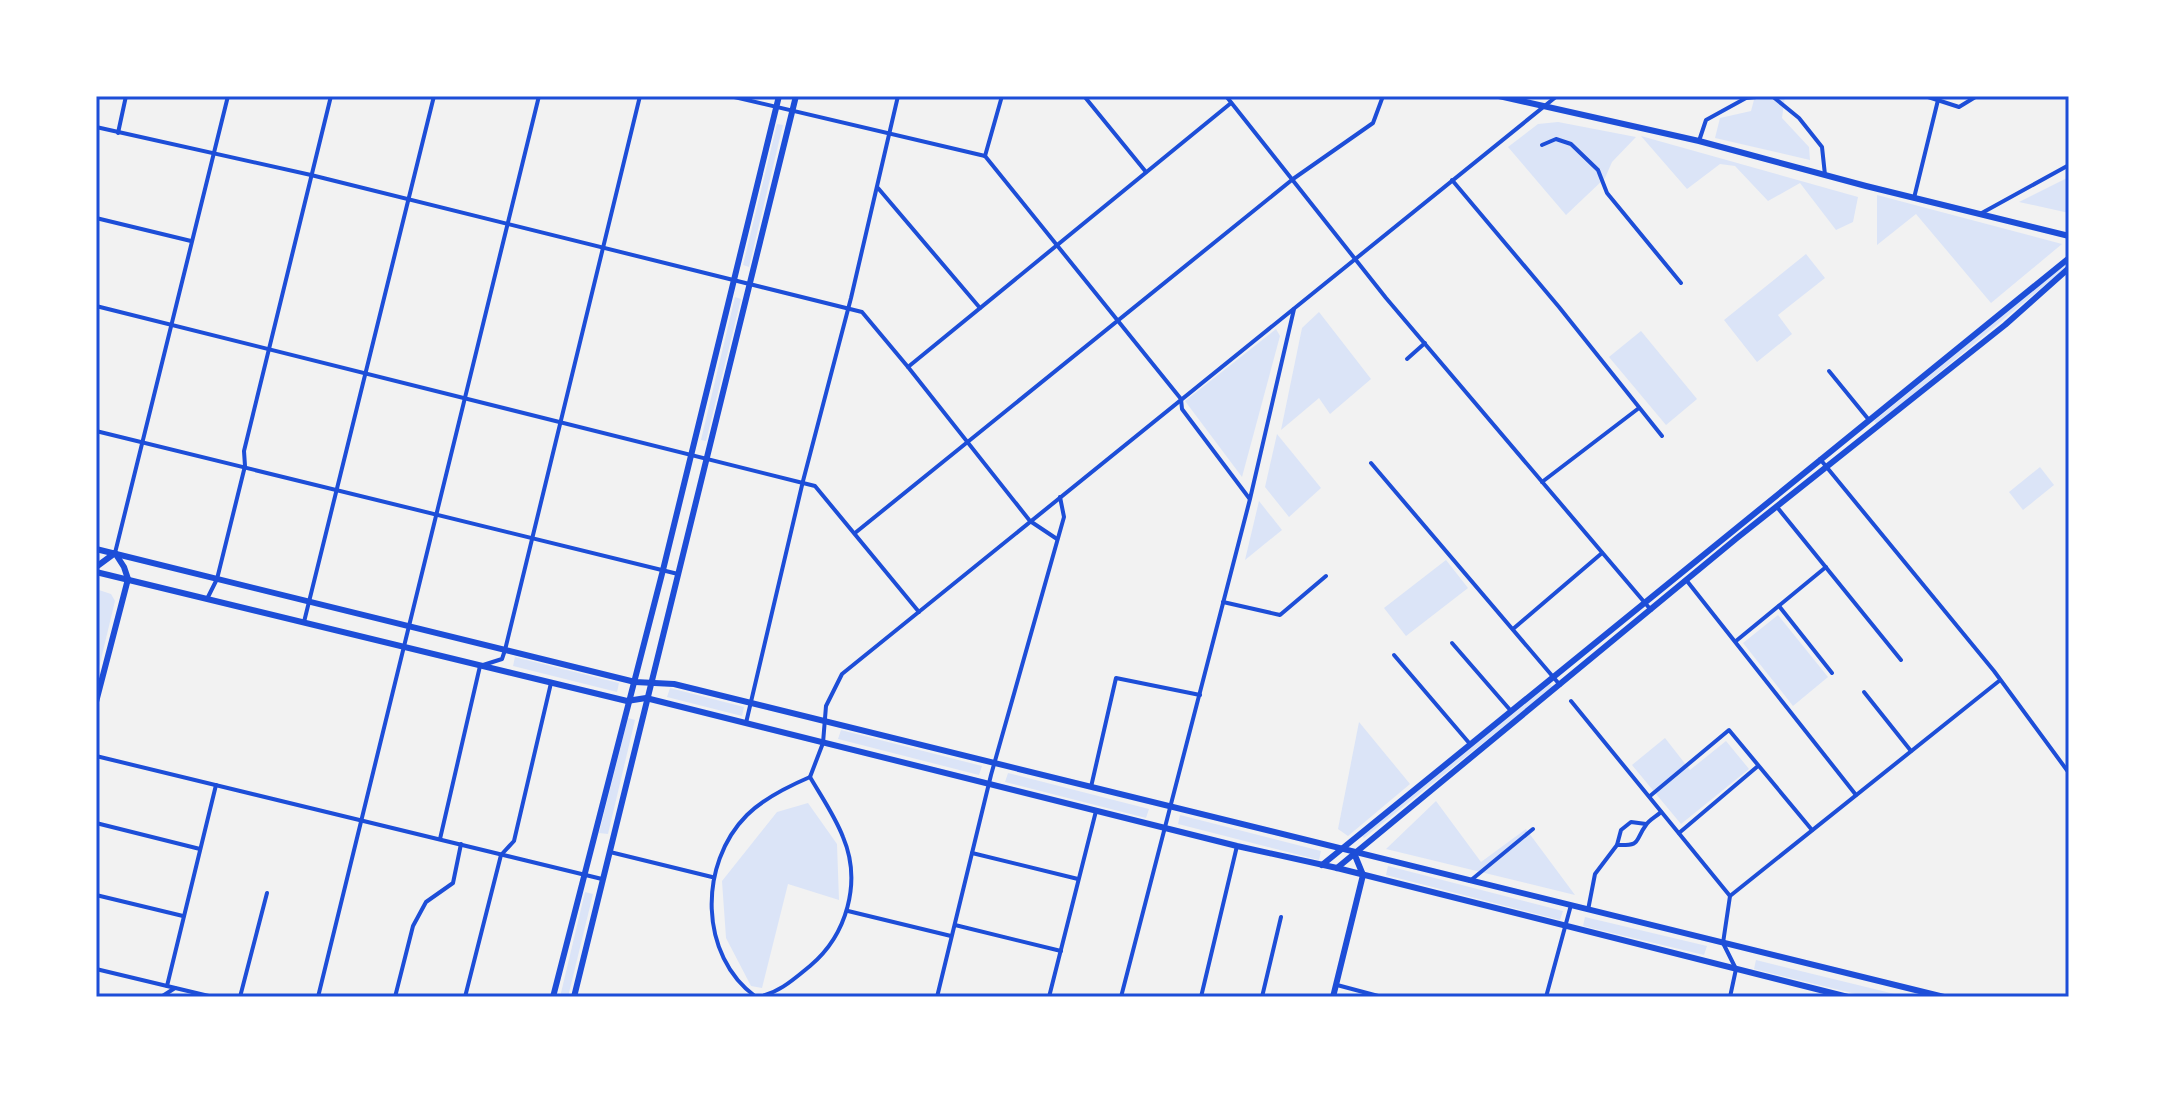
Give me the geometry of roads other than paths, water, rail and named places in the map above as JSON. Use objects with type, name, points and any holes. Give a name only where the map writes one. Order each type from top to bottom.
[{"type":"main road","points":[[553,997],[627,701],[635,682],[779,96]]},
{"type":"main road","points":[[574,997],[796,96]]},
{"type":"main road","points":[[1499,96],[1699,141],[2069,236]]},
{"type":"main road","points":[[1322,865],[2069,258]]},
{"type":"main road","points":[[1337,868],[1745,532],[1995,333],[2069,268]]},
{"type":"main road","points":[[1739,525],[1745,532]]},
{"type":"main road","points":[[96,549],[635,682],[674,684],[1944,997]]},
{"type":"main road","points":[[96,570],[115,553]]},
{"type":"main road","points":[[96,702],[128,579],[115,553]]},
{"type":"main road","points":[[96,570],[402,648],[627,701],[646,698],[1848,997]]},
{"type":"main road","points":[[1333,997],[1363,875],[1354,853]]},
{"type":"street","points":[[118,133],[126,96]]},
{"type":"street","points":[[115,553],[228,96]]},
{"type":"street","points":[[207,599],[217,579],[245,466],[244,451],[331,96]]},
{"type":"street","points":[[304,622],[434,96]]},
{"type":"street","points":[[318,997],[539,96]]},
{"type":"street","points":[[440,839],[480,666],[502,659],[505,650],[605,250],[640,96]]},
{"type":"street","points":[[730,96],[985,156],[1181,399],[1182,409],[1250,499]]},
{"type":"street","points":[[746,724],[898,96]]},
{"type":"street","points":[[985,156],[1002,96]]},
{"type":"street","points":[[1084,96],[1146,172]]},
{"type":"street","points":[[1226,96],[1425,343],[1651,610]]},
{"type":"street","points":[[855,533],[1293,179],[1373,123],[1383,96]]},
{"type":"street","points":[[810,777],[843,835],[849,853],[848,911],[829,946],[814,963],[772,994],[757,997],[743,987],[729,970],[714,933],[713,877],[723,849],[747,816],[787,787],[810,777],[823,743],[826,706],[842,674],[1557,96]]},
{"type":"street","points":[[1699,141],[1706,120],[1746,98],[1770,96],[1799,118],[1822,147],[1825,175]]},
{"type":"street","points":[[1925,96],[1959,107],[1977,96]]},
{"type":"street","points":[[1914,198],[1938,98]]},
{"type":"street","points":[[908,367],[1231,103]]},
{"type":"street","points":[[96,127],[311,175],[862,312],[1030,521],[1057,539]]},
{"type":"street","points":[[1542,145],[1556,139],[1571,144],[1598,170],[1607,193],[1681,283]]},
{"type":"street","points":[[1978,214],[2069,165]]},
{"type":"street","points":[[1452,180],[1662,436]]},
{"type":"street","points":[[878,188],[980,308]]},
{"type":"street","points":[[96,218],[191,241]]},
{"type":"street","points":[[96,306],[690,456],[803,481],[815,486],[919,612]]},
{"type":"street","points":[[1121,997],[1250,499],[1294,307]]},
{"type":"street","points":[[1407,359],[1425,343]]},
{"type":"street","points":[[1829,371],[1869,420]]},
{"type":"street","points":[[1542,482],[1640,408]]},
{"type":"street","points":[[96,431],[678,574]]},
{"type":"street","points":[[1820,459],[1985,660],[2069,773]]},
{"type":"street","points":[[1371,463],[1560,685]]},
{"type":"street","points":[[937,997],[989,782],[1064,517],[1060,497]]},
{"type":"street","points":[[1776,507],[1901,660]]},
{"type":"street","points":[[1513,629],[1602,553]]},
{"type":"street","points":[[1736,641],[1826,567]]},
{"type":"street","points":[[1223,602],[1280,615],[1326,576]]},
{"type":"street","points":[[1687,581],[1856,795]]},
{"type":"street","points":[[1779,606],[1832,673]]},
{"type":"street","points":[[1452,643],[1511,711]]},
{"type":"street","points":[[1394,655],[1470,744]]},
{"type":"street","points":[[1091,787],[1116,678],[1200,695]]},
{"type":"street","points":[[1730,997],[1736,969],[1723,943],[1730,896],[1999,681]]},
{"type":"street","points":[[465,997],[501,855],[514,841],[551,683]]},
{"type":"street","points":[[1864,692],[1911,751]]},
{"type":"street","points":[[1571,701],[1730,896]]},
{"type":"street","points":[[1649,797],[1729,730],[1812,830]]},
{"type":"street","points":[[96,756],[602,879]]},
{"type":"street","points":[[1679,833],[1758,766]]},
{"type":"street","points":[[167,986],[216,785]]},
{"type":"street","points":[[1049,997],[1096,809]]},
{"type":"street","points":[[1617,845],[1630,845],[1640,838],[1646,824],[1661,812]]},
{"type":"street","points":[[1588,910],[1595,874],[1617,845],[1621,830],[1631,822],[1646,824]]},
{"type":"street","points":[[96,823],[200,849]]},
{"type":"street","points":[[1470,881],[1533,829]]},
{"type":"street","points":[[395,997],[413,926],[426,902],[453,883],[461,844]]},
{"type":"street","points":[[1201,997],[1237,846]]},
{"type":"street","points":[[610,852],[713,877]]},
{"type":"street","points":[[972,853],[1078,879]]},
{"type":"street","points":[[240,997],[267,893]]},
{"type":"street","points":[[96,895],[184,916]]},
{"type":"street","points":[[1546,997],[1571,905]]},
{"type":"street","points":[[848,911],[951,936]]},
{"type":"street","points":[[1262,997],[1281,917]]},
{"type":"street","points":[[954,925],[1061,951]]},
{"type":"street","points":[[96,969],[213,997]]},
{"type":"street","points":[[1337,985],[1382,997]]},
{"type":"street","points":[[161,997],[175,988]]}]
